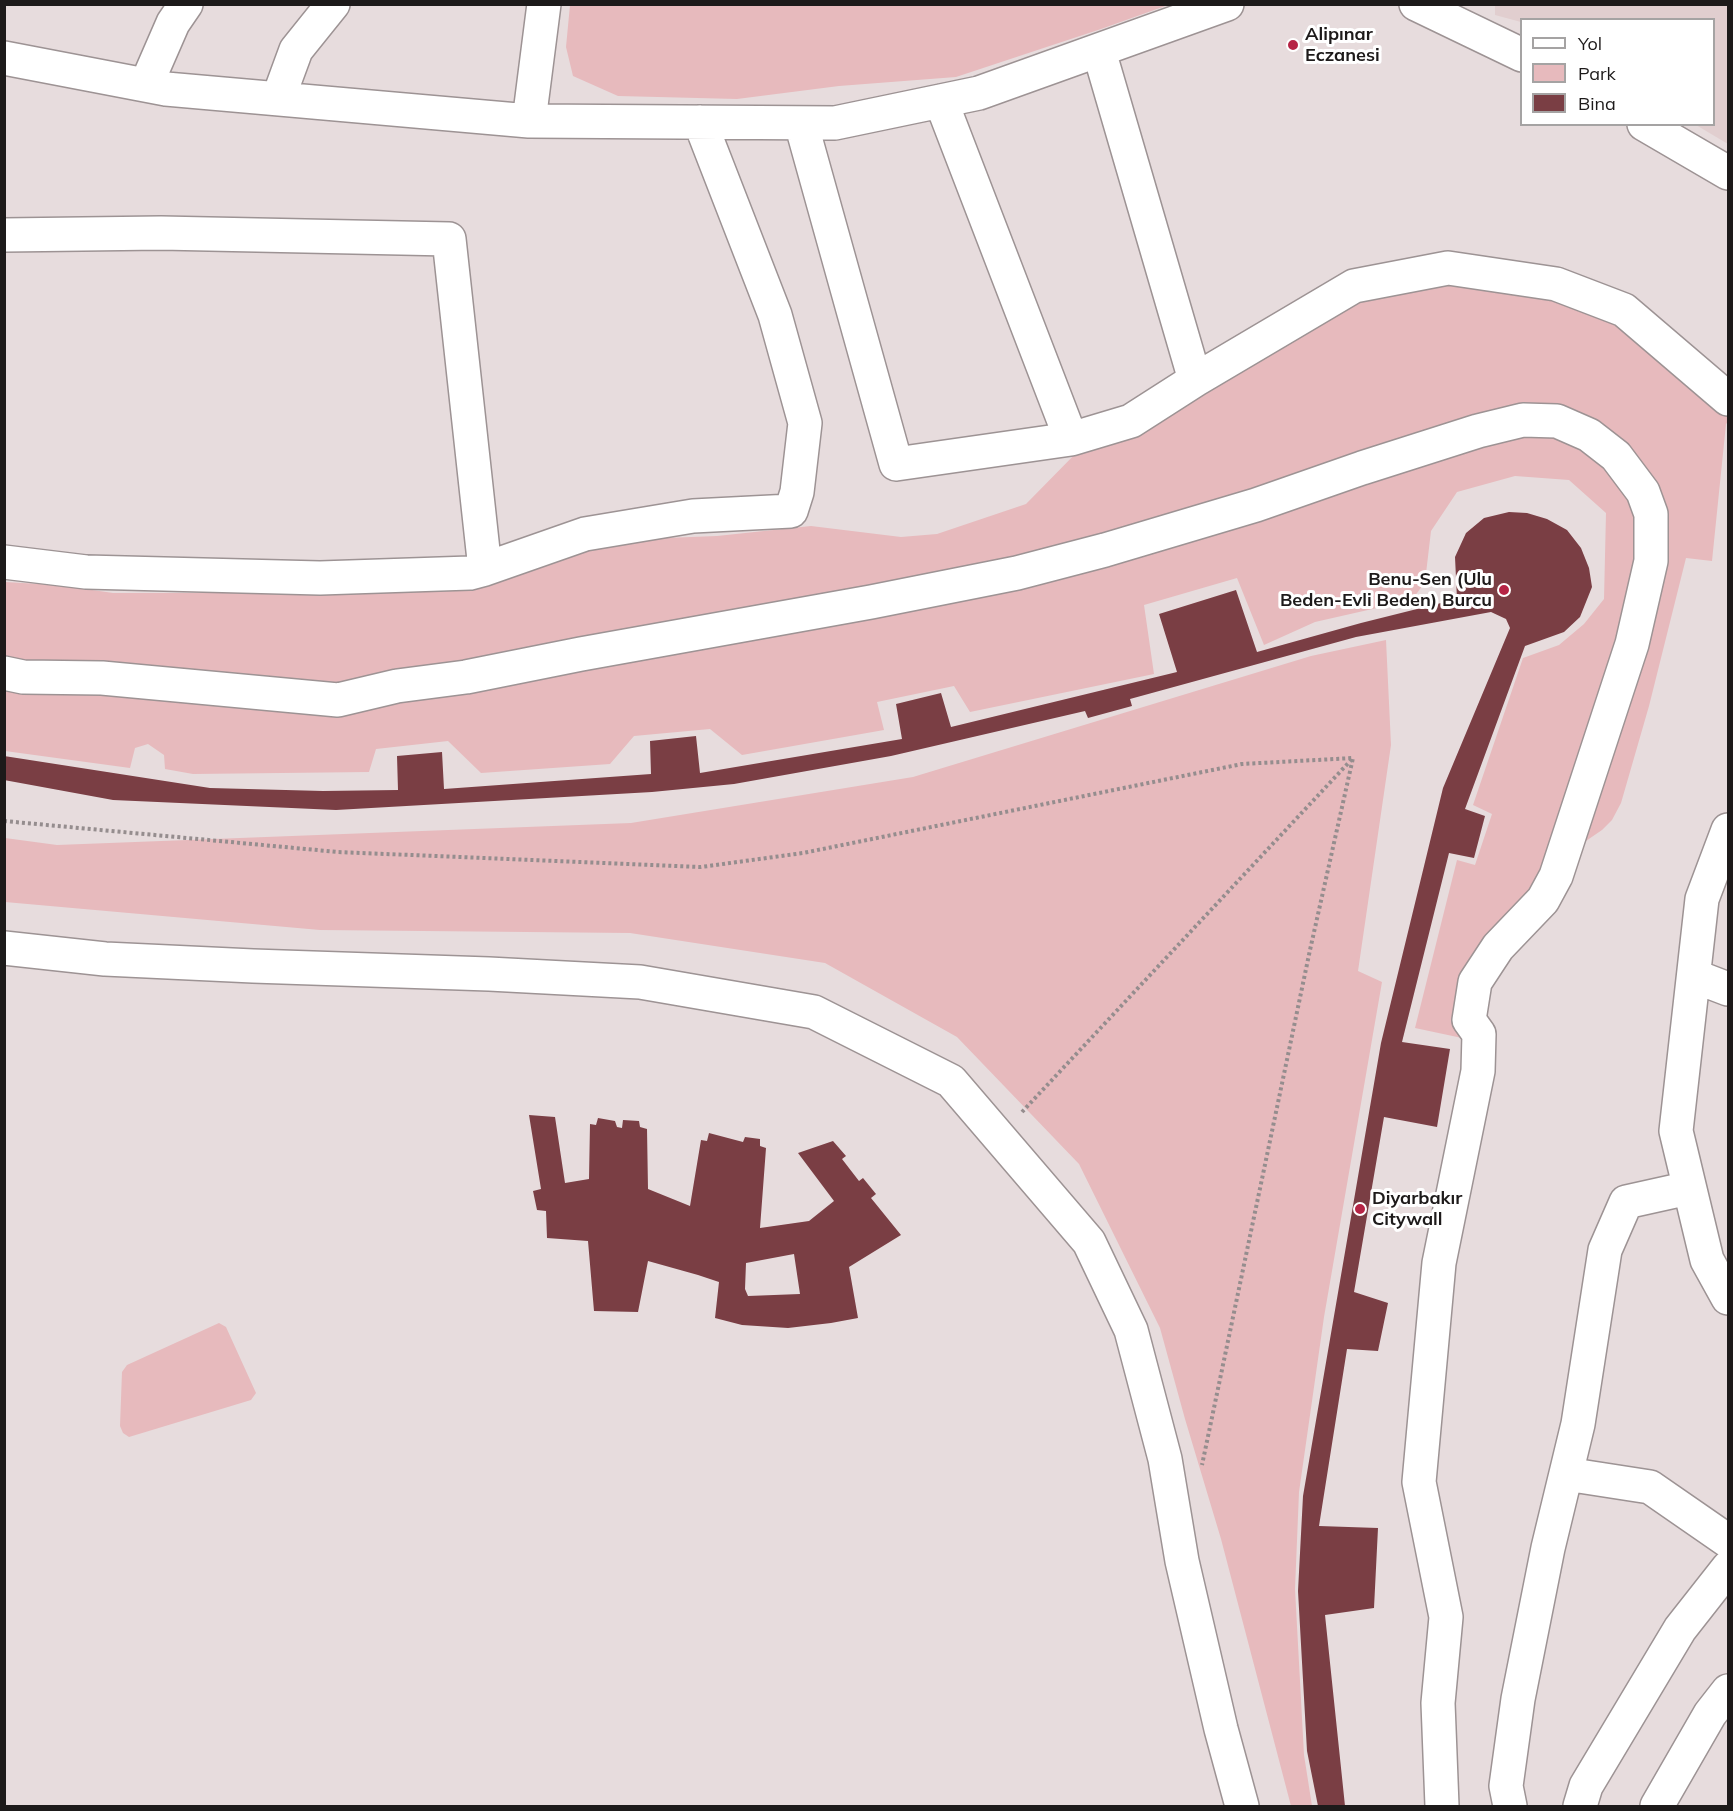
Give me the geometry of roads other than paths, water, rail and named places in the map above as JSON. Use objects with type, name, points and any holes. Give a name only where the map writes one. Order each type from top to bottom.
[{"type":"street","points":[[146,85],[174,23],[186,4]]},
{"type":"street","points":[[278,99],[296,50],[333,4]]},
{"type":"street","points":[[529,122],[544,4]]},
{"type":"street","points":[[4,58],[166,90],[529,122],[836,123],[980,93],[1227,4]]},
{"type":"street","points":[[1416,4],[1520,55]]},
{"type":"street","points":[[1099,51],[1195,380]]},
{"type":"street","points":[[941,101],[1071,439]]},
{"type":"street","points":[[4,562],[86,572],[320,578],[470,573],[485,570],[585,534],[693,516],[791,511],[797,492],[805,423],[775,315],[700,123]]},
{"type":"street","points":[[801,123],[896,464],[1071,439],[1131,421],[1195,380],[1354,286],[1448,267],[1556,284],[1624,310],[1728,399]]},
{"type":"street","points":[[1648,126],[1728,172]]},
{"type":"street","points":[[4,235],[161,233],[448,239],[485,570]]},
{"type":"street","points":[[4,673],[23,677],[102,678],[338,700],[397,686],[466,677],[1017,573],[1105,550],[1256,505],[1373,464],[1478,431],[1523,420],[1557,421],[1589,435],[1616,456],[1643,492],[1651,514],[1651,561],[1632,644],[1556,876],[1542,900],[1498,947],[1475,982],[1469,1020],[1479,1034],[1478,1071],[1439,1263],[1419,1482],[1446,1617],[1438,1702],[1442,1806]]},
{"type":"street","points":[[1727,1293],[1707,1260],[1676,1131],[1702,899],[1728,830]]},
{"type":"street","points":[[4,948],[105,958],[253,966],[640,982],[814,1012],[951,1081],[1089,1242],[1131,1330],[1166,1459],[1182,1561],[1221,1729],[1242,1806]]},
{"type":"street","points":[[1694,976],[1728,989]]},
{"type":"street","points":[[1510,1806],[1506,1786],[1518,1699],[1548,1548],[1578,1424],[1605,1250],[1626,1202],[1689,1188]]},
{"type":"street","points":[[1566,1474],[1650,1487],[1728,1541]]},
{"type":"street","points":[[1580,1806],[1586,1786],[1680,1629],[1728,1568]]},
{"type":"street","points":[[1657,1806],[1710,1714],[1728,1691]]},
{"type":"place","name":"Alipınar Eczanesi","points":[[1293,45]]},
{"type":"place","name":"Benu-Sen (Ulu Beden-Evli Beden) Burcu","points":[[1504,590]]},
{"type":"place","name":"Diyarbakır Citywall","points":[[1360,1209]]}]
